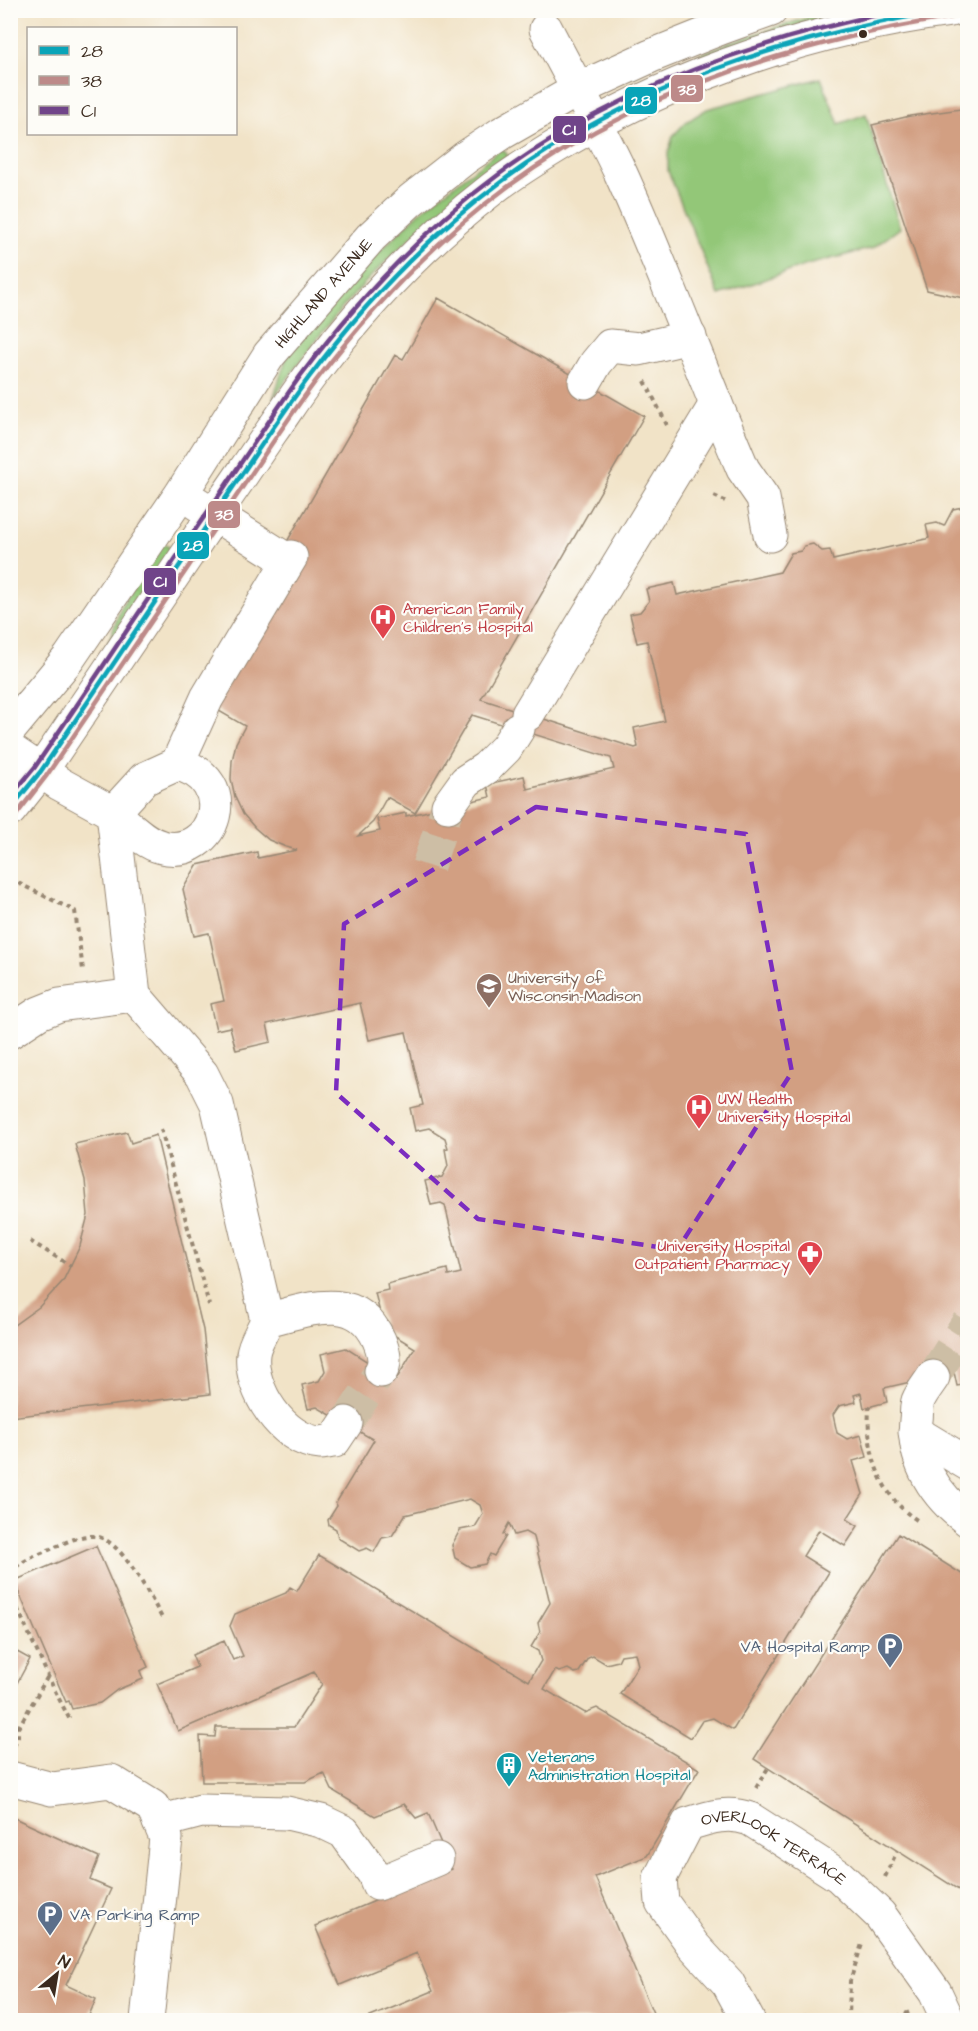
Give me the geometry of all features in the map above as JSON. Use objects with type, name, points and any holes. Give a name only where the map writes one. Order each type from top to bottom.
[{"type":"street","name":"HIGHLAND AVENUE","points":[[10,729],[69,658],[181,494],[269,355],[371,237],[411,200],[466,157],[502,133],[579,89],[651,56],[771,10]]},
{"type":"street","points":[[10,810],[41,771],[214,514],[314,371],[388,285],[444,230],[492,189],[525,165],[596,123],[729,63],[823,34],[896,17],[951,10]]},
{"type":"street","points":[[546,28],[621,174],[743,469],[763,498],[770,535]]},
{"type":"street","points":[[585,382],[596,363],[610,346],[639,349],[690,337]]},
{"type":"street","points":[[448,806],[466,781],[486,768],[506,748],[716,404]]},
{"type":"street","points":[[177,764],[207,698],[285,556],[181,494]]},
{"type":"street","points":[[10,750],[60,784],[112,813],[149,842],[161,847],[174,849],[198,840],[207,831],[213,819],[215,806],[208,782],[189,766],[177,764],[144,779],[112,813]]},
{"type":"street","points":[[112,813],[134,995],[202,1074],[217,1104],[267,1320],[253,1353],[254,1370],[261,1394],[274,1416],[295,1432],[319,1443],[334,1441],[346,1424]]},
{"type":"street","points":[[10,1032],[39,1013],[59,1005],[134,995]]},
{"type":"street","points":[[267,1320],[323,1306],[339,1307],[354,1312],[367,1322],[377,1335],[383,1349],[385,1365],[381,1371]]},
{"type":"street","points":[[933,1377],[918,1401],[915,1432],[921,1460],[932,1484],[952,1509],[968,1520]]},
{"type":"street","points":[[915,1432],[968,1464]]},
{"type":"street","points":[[11,1765],[52,1789],[111,1781],[153,1807],[166,1838],[147,2020]]},
{"type":"street","points":[[159,1822],[201,1811],[287,1813],[321,1821],[344,1832],[374,1874],[378,1884],[437,1859]]},
{"type":"street","name":"OVERLOOK TERRACE","points":[[748,2020],[728,1983],[693,1945],[662,1902],[660,1878],[688,1824],[715,1815],[738,1815],[750,1819],[839,1876],[880,1915],[935,1992],[948,2020]]},
{"type":"path","points":[[645,381],[670,431]]},
{"type":"path","points":[[10,879],[75,910],[88,1000]]},
{"type":"path","points":[[161,1130],[210,1305]]},
{"type":"path","points":[[30,1241],[71,1266]]},
{"type":"path","points":[[10,1574],[29,1559],[78,1538],[93,1536],[105,1538],[113,1544],[140,1579],[162,1618]]},
{"type":"path","points":[[10,1592],[70,1720]]},
{"type":"path","points":[[11,1765],[18,1728],[48,1675]]},
{"type":"path","points":[[10,1718],[18,1728]]},
{"type":"path","points":[[888,2020],[917,2010]]},
{"type":"path","points":[[804,2014],[805,2020]]},
{"type":"highlighted area","points":[[536,807],[746,834],[792,1072],[677,1250],[478,1219],[336,1093],[344,924]]},
{"type":"green space","points":[[829,11],[851,11],[735,48],[681,70],[678,63],[733,41]]},
{"type":"green space","points":[[821,78],[839,124],[866,114],[900,228],[873,248],[807,265],[719,295],[668,171],[668,154],[673,136],[686,122],[707,109]]},
{"type":"green space","points":[[502,148],[509,157],[427,223],[388,259],[341,309],[273,399],[287,356],[348,282],[420,212]]},
{"type":"green space","points":[[162,543],[174,550],[106,649],[122,605]]},
{"type":"building","points":[[968,108],[968,299],[927,290],[872,125],[910,116]]},
{"type":"building","name":"UW Health University Hospital","points":[[438,298],[644,416],[481,699],[635,748],[638,747],[634,728],[665,721],[647,641],[637,643],[630,614],[640,612],[649,601],[646,589],[674,583],[677,595],[780,572],[791,553],[801,551],[804,546],[813,544],[822,551],[830,550],[833,560],[926,539],[929,538],[926,525],[937,523],[944,526],[953,509],[968,506],[968,1384],[957,1386],[954,1372],[884,1388],[887,1402],[864,1408],[861,1393],[854,1395],[856,1402],[839,1406],[833,1415],[837,1433],[847,1439],[861,1435],[867,1457],[853,1461],[863,1494],[847,1519],[858,1526],[845,1546],[819,1530],[803,1556],[829,1572],[733,1730],[713,1718],[702,1721],[691,1738],[620,1694],[638,1665],[635,1653],[621,1655],[618,1661],[606,1664],[593,1656],[588,1658],[579,1672],[575,1673],[568,1669],[559,1672],[555,1670],[544,1689],[585,1713],[597,1708],[699,1769],[647,1856],[595,1877],[656,2020],[363,2020],[433,1991],[417,1953],[340,1985],[315,1926],[452,1869],[428,1813],[416,1818],[404,1804],[375,1816],[332,1790],[324,1773],[305,1782],[202,1782],[200,1736],[215,1737],[216,1727],[294,1727],[322,1684],[314,1672],[178,1731],[157,1684],[197,1667],[192,1655],[224,1641],[233,1660],[243,1656],[230,1626],[235,1614],[286,1593],[290,1587],[297,1591],[319,1555],[529,1681],[541,1661],[538,1651],[531,1647],[540,1632],[538,1623],[550,1603],[534,1537],[525,1532],[514,1535],[509,1523],[503,1534],[506,1536],[494,1556],[490,1554],[485,1564],[470,1567],[455,1558],[452,1545],[460,1530],[475,1527],[483,1514],[480,1505],[470,1499],[405,1515],[392,1536],[382,1538],[374,1552],[367,1548],[359,1551],[338,1538],[336,1529],[329,1525],[328,1520],[337,1506],[336,1503],[374,1440],[317,1407],[308,1409],[302,1385],[319,1381],[325,1371],[321,1354],[346,1348],[396,1380],[415,1348],[384,1329],[375,1293],[388,1290],[387,1284],[447,1269],[448,1276],[461,1273],[445,1205],[441,1203],[431,1205],[425,1181],[442,1177],[448,1166],[445,1149],[448,1148],[445,1138],[429,1128],[415,1131],[410,1108],[423,1105],[406,1032],[369,1040],[360,1003],[267,1024],[271,1042],[236,1050],[230,1027],[216,1030],[210,1004],[224,1001],[209,933],[194,936],[183,889],[197,865],[257,852],[258,858],[297,850],[269,840],[243,814],[235,797],[231,779],[236,743],[245,726],[212,707],[270,571],[395,355],[403,359]],"holes":[[[472,715],[611,758],[614,769],[527,789],[524,776],[487,784],[490,797],[406,816],[406,813],[377,819],[380,831],[358,836],[373,822],[387,797],[415,813]]]},
{"type":"building","points":[[127,1132],[131,1143],[156,1135],[203,1330],[210,1394],[10,1417],[10,1328],[39,1307],[63,1281],[80,1246],[88,1215],[85,1180],[75,1144]]},
{"type":"building","name":"VA Hospital Ramp","points":[[898,1534],[968,1578],[968,1896],[754,1759]]},
{"type":"building","points":[[96,1546],[148,1667],[140,1671],[143,1679],[117,1690],[100,1703],[72,1709],[69,1701],[66,1702],[14,1581]]},
{"type":"building","points":[[10,1648],[30,1659],[10,1696]]},
{"type":"building","name":"VA Parking Ramp","points":[[10,1816],[99,1857],[90,1880],[111,1889],[66,1985],[96,1999],[87,2020],[10,2020]]},
{"type":"tunnel","points":[[428,866],[448,806]]},
{"type":"tunnel","points":[[933,1377],[968,1322]]},
{"type":"tunnel","points":[[346,1423],[381,1371]]},
{"type":"transit line","name":"C1","points":[[10,797],[35,767],[301,375],[368,294],[443,219],[470,196],[543,144],[640,93],[742,52],[794,36],[900,10]]},
{"type":"transit line","name":"28","points":[[10,809],[41,771],[310,376],[375,297],[448,225],[501,182],[551,148],[657,92],[771,50],[830,34],[948,10]]},
{"type":"transit line","name":"38","points":[[16,815],[47,775],[315,382],[380,303],[453,231],[506,188],[556,154],[608,124],[663,98],[776,57],[834,41],[952,17]]},
{"type":"place","name":"American Family Children's Hospital","points":[[383,640]]},
{"type":"place","name":"University of Wisconsin-Madison","points":[[489,1009]]},
{"type":"place","name":"UW Health University Hospital","points":[[699,1130]]},
{"type":"place","name":"University Hospital Outpatient Pharmacy","points":[[810,1277]]},
{"type":"place","name":"VA Hospital Ramp","points":[[890,1669]]},
{"type":"place","name":"Veterans Administration Hospital","points":[[509,1788]]},
{"type":"place","name":"VA Parking Ramp","points":[[50,1937]]}]
